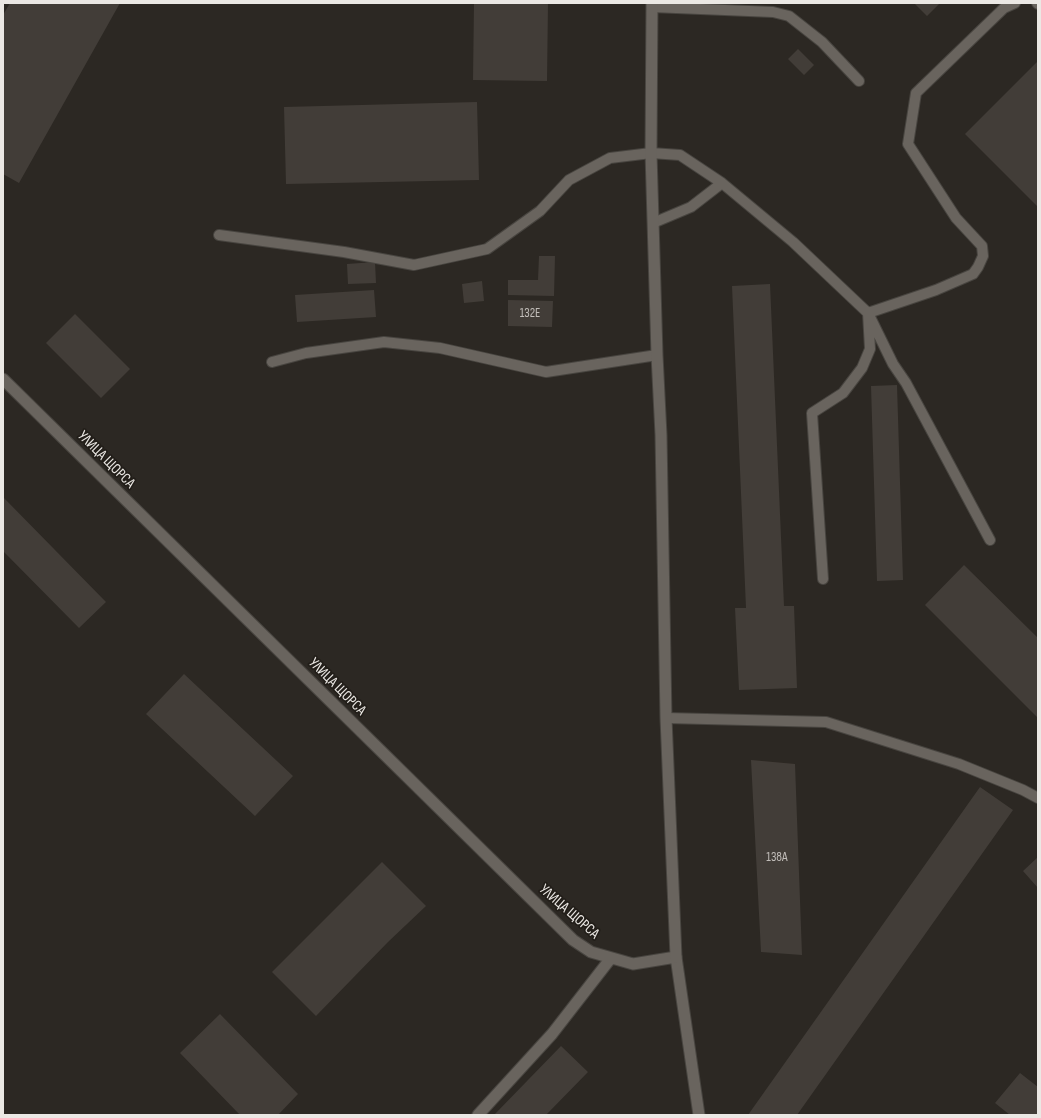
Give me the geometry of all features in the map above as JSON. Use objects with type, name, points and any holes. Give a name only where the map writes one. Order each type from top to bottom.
[{"type":"street","points":[[652,5],[651,153],[661,435],[666,718],[676,957],[699,1115]]},
{"type":"street","name":"УЛИЦА ЩОРСА","points":[[3,379],[573,940],[591,952],[633,964],[676,957]]},
{"type":"street","points":[[478,1115],[552,1034],[611,958]]},
{"type":"lane","points":[[868,313],[936,290],[973,274],[978,268],[983,256],[982,246],[956,218],[908,144],[916,93],[1004,8],[1015,3]]},
{"type":"lane","points":[[652,5],[773,12],[789,16],[822,42],[859,81]]},
{"type":"lane","points":[[219,235],[344,252],[414,265],[487,249],[540,211],[569,180],[610,158],[651,153],[680,155],[722,183],[793,242],[868,313],[893,364],[906,383],[990,540]]},
{"type":"lane","points":[[653,223],[690,207],[722,183]]},
{"type":"lane","points":[[823,579],[812,414],[842,393],[862,368],[870,349],[868,313]]},
{"type":"lane","points":[[272,362],[306,353],[384,342],[440,348],[546,372],[657,355]]},
{"type":"lane","points":[[666,718],[826,722],[959,764],[1024,790],[1038,798]]},
{"type":"building","points":[[10,3],[120,3],[19,183],[3,174],[3,15]]},
{"type":"building","points":[[474,3],[548,3],[547,81],[473,80]]},
{"type":"building","points":[[914,3],[940,3],[927,16]]},
{"type":"building","points":[[798,49],[814,65],[804,75],[788,59]]},
{"type":"building","points":[[1038,61],[1038,207],[965,134]]},
{"type":"building","points":[[477,102],[479,180],[286,184],[284,107]]},
{"type":"building","points":[[539,256],[555,256],[554,296],[508,295],[508,280],[538,280]]},
{"type":"building","points":[[375,262],[376,283],[348,284],[347,264]]},
{"type":"building","points":[[482,281],[484,301],[464,303],[462,284]]},
{"type":"building","points":[[770,284],[784,606],[794,606],[797,688],[739,690],[735,608],[746,608],[732,286]]},
{"type":"building","points":[[374,290],[376,317],[297,322],[295,295]]},
{"type":"building","points":[[508,300],[553,301],[552,327],[508,326]]},
{"type":"building","points":[[75,314],[130,369],[101,398],[46,343]]},
{"type":"building","points":[[897,385],[903,580],[877,581],[871,386]]},
{"type":"building","points":[[4,498],[106,602],[79,628],[3,551]]},
{"type":"building","points":[[964,565],[1038,638],[1038,718],[925,605]]},
{"type":"building","points":[[184,674],[293,776],[255,816],[146,714]]},
{"type":"building","points":[[751,760],[795,764],[802,955],[761,952]]},
{"type":"building","points":[[980,787],[1013,810],[797,1115],[748,1115]]},
{"type":"building","points":[[1038,857],[1038,888],[1023,871]]},
{"type":"building","points":[[382,862],[426,906],[388,942],[316,1016],[272,972]]},
{"type":"building","points":[[220,1014],[298,1094],[278,1115],[240,1115],[180,1053]]},
{"type":"building","points":[[561,1046],[588,1072],[546,1115],[494,1115]]},
{"type":"building","points":[[1020,1073],[1038,1087],[1038,1115],[1010,1115],[995,1103]]}]
